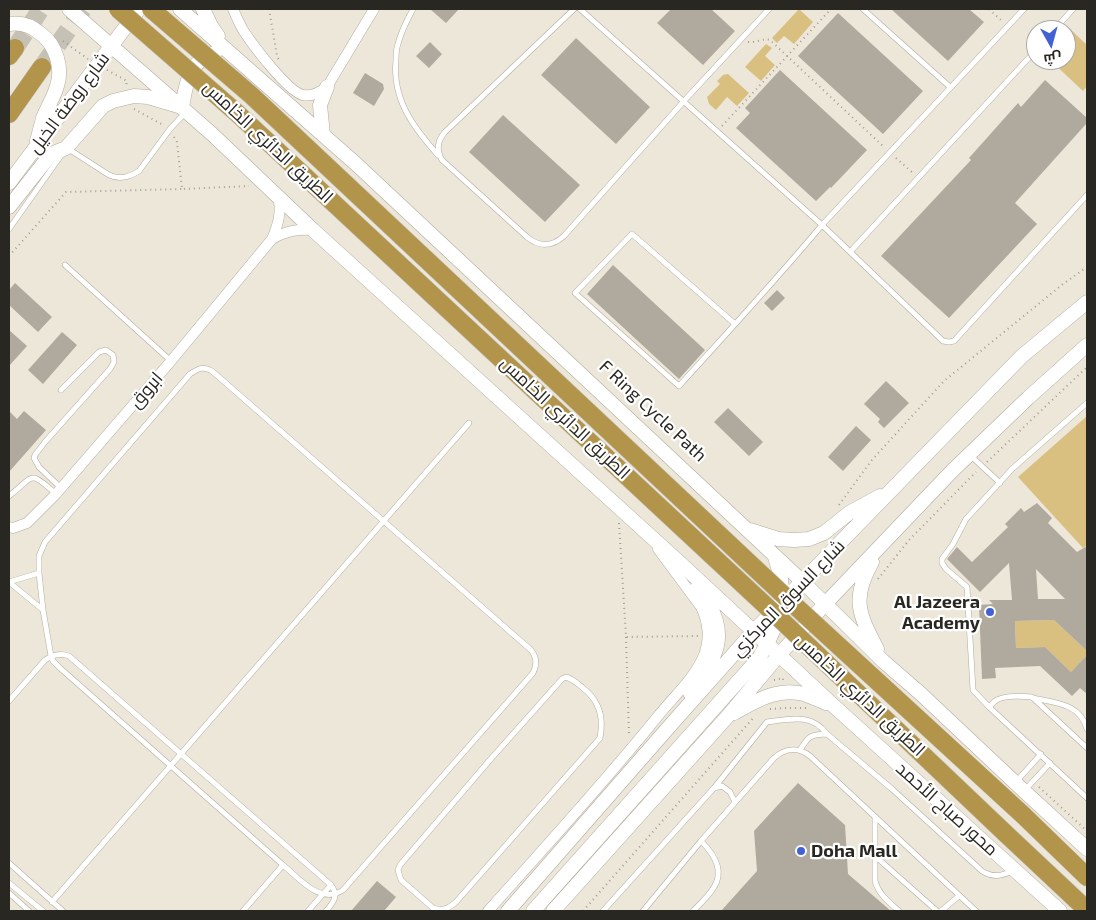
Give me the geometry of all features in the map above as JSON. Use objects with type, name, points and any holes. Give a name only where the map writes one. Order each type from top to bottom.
[{"type":"highway","name":"الطريق الدائري الخامس","points":[[118,9],[238,114],[752,593],[1005,833]]},
{"type":"highway","name":"الطريق الدائري الخامس","points":[[151,9],[251,95],[771,583],[1023,815],[1087,877]]},
{"type":"highway","points":[[9,114],[42,67]]},
{"type":"highway","name":"محور صباح الأحمد","points":[[1005,833],[1087,910]]},
{"type":"street","name":"الطريق الدائري الخامس","points":[[68,9],[212,134],[313,230],[679,562],[835,707]]},
{"type":"street","name":"شارع روضة الخيل","points":[[9,183],[139,9]]},
{"type":"street","points":[[180,9],[231,52],[369,176],[803,582],[883,661],[1087,850]]},
{"type":"street","points":[[203,9],[211,26],[231,52]]},
{"type":"street","points":[[233,9],[243,30],[259,52],[295,92],[312,96],[327,87]]},
{"type":"street","points":[[323,135],[320,105],[327,87],[374,9]]},
{"type":"street","points":[[9,24],[32,27],[42,34],[50,42],[59,64],[57,86],[42,121],[36,147]]},
{"type":"street","points":[[9,207],[51,154],[66,148],[103,106],[113,101],[134,96],[148,97],[184,109],[190,74],[198,62],[209,54],[222,51],[231,52]]},
{"type":"street","name":"ابروق","points":[[9,527],[13,528],[27,523],[58,491],[171,361],[272,239],[278,227],[280,214],[278,197]]},
{"type":"street","name":"ابروق","points":[[272,239],[282,233],[293,230],[313,230]]},
{"type":"street","name":"شارع السوق المركزي","points":[[508,911],[754,631],[1022,356],[1087,302]]},
{"type":"street","name":"شارع السوق المركزي","points":[[553,911],[727,717],[825,604],[953,470],[1087,345]]},
{"type":"street","points":[[745,528],[778,539],[794,540],[809,538],[824,533],[849,513],[894,488]]},
{"type":"street","name":"شارع السوق المركزي","points":[[488,911],[691,678],[704,655],[708,636],[705,616],[701,607],[644,531]]},
{"type":"street","points":[[882,544],[863,578],[859,594],[860,610],[864,623],[883,661]]},
{"type":"street","points":[[533,911],[759,658],[776,626],[782,603],[782,581],[774,555]]},
{"type":"street","points":[[668,728],[713,658],[717,643],[717,622],[714,611],[686,575],[679,562]]},
{"type":"street","points":[[727,717],[766,697],[784,692],[804,694],[835,707]]},
{"type":"street","name":"محور صباح الأحمد","points":[[835,707],[1060,911]]},
{"type":"lane","points":[[413,9],[397,44],[395,67],[396,85],[407,115],[421,136],[442,160],[533,242],[546,245],[553,244],[564,236],[769,9]]},
{"type":"lane","points":[[439,155],[438,143],[445,132],[574,9]]},
{"type":"lane","points":[[580,9],[822,225],[941,340],[946,342],[951,342],[960,333],[1087,196]]},
{"type":"lane","points":[[863,9],[950,87]]},
{"type":"lane","points":[[735,324],[632,234],[575,293],[679,386],[735,324],[795,257],[822,225],[1024,9]]},
{"type":"lane","points":[[1064,20],[1074,9]]},
{"type":"lane","points":[[850,252],[1026,61]]},
{"type":"lane","points":[[9,229],[66,148],[115,178],[132,175],[139,171],[184,109]]},
{"type":"lane","points":[[65,265],[171,361]]},
{"type":"lane","points":[[58,491],[39,467],[34,455],[110,370],[114,362],[113,355],[106,350],[99,352],[61,390]]},
{"type":"lane","points":[[204,367],[212,371],[531,650],[536,661],[536,667],[533,673],[343,890],[336,894],[323,894],[314,891],[283,865],[60,668],[51,656],[39,573],[39,556],[45,542],[53,531],[190,374],[198,368],[204,367]]},
{"type":"lane","points":[[1087,403],[1012,469],[966,519],[953,544],[942,559],[942,563],[946,568],[967,587],[973,690],[1087,797]]},
{"type":"lane","points":[[52,902],[470,423]]},
{"type":"lane","points":[[970,454],[1000,483]]},
{"type":"lane","points":[[9,496],[32,477],[58,491]]},
{"type":"lane","points":[[39,573],[9,582],[43,610]]},
{"type":"lane","points":[[9,700],[45,660],[59,654],[69,656],[331,885],[336,894],[336,899],[326,911]]},
{"type":"lane","points":[[566,677],[572,678],[597,703],[600,715],[600,738],[540,805],[451,907],[445,910],[433,908],[401,880],[398,870],[403,860],[562,679],[566,677]]},
{"type":"lane","points":[[989,707],[1000,698],[1032,697],[1067,705],[1081,716],[1087,729]]},
{"type":"lane","points":[[1032,697],[1087,748]]},
{"type":"lane","points":[[603,911],[714,788],[767,722],[790,719],[812,721],[821,726],[826,734],[892,789],[989,876],[1002,875],[1015,870]]},
{"type":"lane","points":[[800,750],[808,737],[826,734]]},
{"type":"lane","points":[[643,911],[701,841],[778,754],[789,750],[800,750],[810,756],[976,911]]},
{"type":"lane","points":[[1019,787],[1041,754]]},
{"type":"lane","points":[[1019,787],[1050,763]]},
{"type":"lane","points":[[714,788],[722,786],[730,792],[735,802]]},
{"type":"lane","points":[[875,817],[876,886],[881,894],[899,911]]},
{"type":"lane","points":[[693,911],[715,886],[718,874],[716,859],[701,841]]},
{"type":"lane","points":[[875,856],[937,911]]},
{"type":"lane","points":[[9,863],[63,911]]},
{"type":"lane","points":[[243,911],[283,865]]},
{"type":"lane","points":[[9,883],[42,911]]},
{"type":"lane","points":[[308,911],[331,885]]},
{"type":"lane","points":[[9,893],[29,911]]},
{"type":"lane","points":[[941,911],[959,896]]},
{"type":"path","points":[[269,9],[277,56],[280,61]]},
{"type":"path","points":[[718,132],[831,9]]},
{"type":"path","points":[[989,9],[1008,26]]},
{"type":"path","points":[[57,37],[97,65],[126,81],[128,106],[170,129],[177,142],[182,189]]},
{"type":"path","points":[[742,38],[750,43],[762,39],[770,40],[889,152],[919,177]]},
{"type":"path","points":[[9,256],[66,192],[251,186]]},
{"type":"path","points":[[837,508],[870,461],[944,381],[1063,284],[1087,267]]},
{"type":"path","points":[[876,581],[909,540],[982,466],[1087,367]]},
{"type":"path","points":[[619,520],[626,637],[629,740]]},
{"type":"path","points":[[626,637],[708,636]]},
{"type":"path","points":[[764,674],[772,681],[783,678],[784,692]]},
{"type":"path","points":[[767,709],[813,709]]},
{"type":"path","points":[[583,911],[755,716],[761,712]]},
{"type":"shaded area","points":[[799,9],[813,22],[794,44],[784,36],[777,43],[772,38]]},
{"type":"shaded area","points":[[1076,35],[1087,45],[1087,86],[1083,91],[1061,70],[1076,70]]},
{"type":"shaded area","points":[[766,44],[772,48],[765,56],[775,65],[761,81],[745,67]]},
{"type":"shaded area","points":[[728,74],[749,93],[737,106],[727,97],[716,110],[709,104],[707,97],[720,84],[717,81],[723,75]]},
{"type":"shaded area","points":[[1087,416],[1087,545],[1083,548],[1018,477]]},
{"type":"shaded area","points":[[1054,620],[1087,651],[1087,655],[1071,672],[1045,647],[1016,648],[1015,621]]},
{"type":"building","points":[[430,9],[459,9],[446,23]]},
{"type":"building","points":[[671,9],[711,9],[735,31],[703,65],[657,23]]},
{"type":"building","points":[[891,9],[969,9],[984,22],[948,61]]},
{"type":"building","points":[[838,13],[923,91],[883,134],[798,56]]},
{"type":"building","points":[[576,38],[650,107],[616,144],[541,75]]},
{"type":"building","points":[[430,42],[442,54],[429,68],[416,56]]},
{"type":"building","points":[[780,70],[867,150],[816,201],[736,128],[750,113],[745,108]]},
{"type":"building","points":[[365,73],[383,84],[384,89],[374,106],[353,93]]},
{"type":"building","points":[[1045,80],[1087,118],[1087,123],[1015,203],[1037,224],[949,318],[881,256],[971,160],[969,158],[1018,103],[1021,107]]},
{"type":"building","points":[[503,115],[580,185],[545,222],[469,152]]},
{"type":"building","points":[[613,265],[705,350],[679,379],[587,294]]},
{"type":"building","points":[[15,283],[52,317],[38,332],[9,305],[9,290]]},
{"type":"building","points":[[777,290],[785,298],[772,311],[764,303]]},
{"type":"building","points":[[9,330],[27,346],[9,366]]},
{"type":"building","points":[[62,332],[77,345],[43,384],[28,370]]},
{"type":"building","points":[[886,381],[909,403],[884,428],[878,422],[880,419],[864,404]]},
{"type":"building","points":[[728,408],[763,442],[749,456],[714,422]]},
{"type":"building","points":[[9,411],[17,419],[24,411],[46,430],[9,472]]},
{"type":"building","points":[[856,426],[871,440],[843,471],[828,457]]},
{"type":"building","points":[[1037,503],[1052,518],[1048,523],[1077,552],[1087,546],[1087,651],[1054,620],[1015,621],[1016,648],[1045,647],[1071,672],[1087,655],[1087,694],[1080,688],[1072,696],[1040,666],[995,668],[996,678],[982,679],[979,605],[993,604],[989,600],[1012,600],[1009,563],[980,592],[947,559],[957,547],[972,562],[1008,527],[1005,524],[1021,508],[1024,512]],"holes":[[[1036,569],[1065,599],[1038,599]]]},
{"type":"building","name":"Doha Mall","points":[[798,783],[845,825],[848,874],[891,911],[721,911],[757,871],[754,831]]},
{"type":"building","points":[[377,881],[396,897],[384,911],[351,911]]},
{"type":"tunnel","points":[[15,48],[41,9]]},
{"type":"tunnel","points":[[42,67],[83,9]]},
{"type":"place","name":"Al Jazeera Academy","points":[[990,612]]},
{"type":"place","name":"Doha Mall","points":[[801,851]]}]
